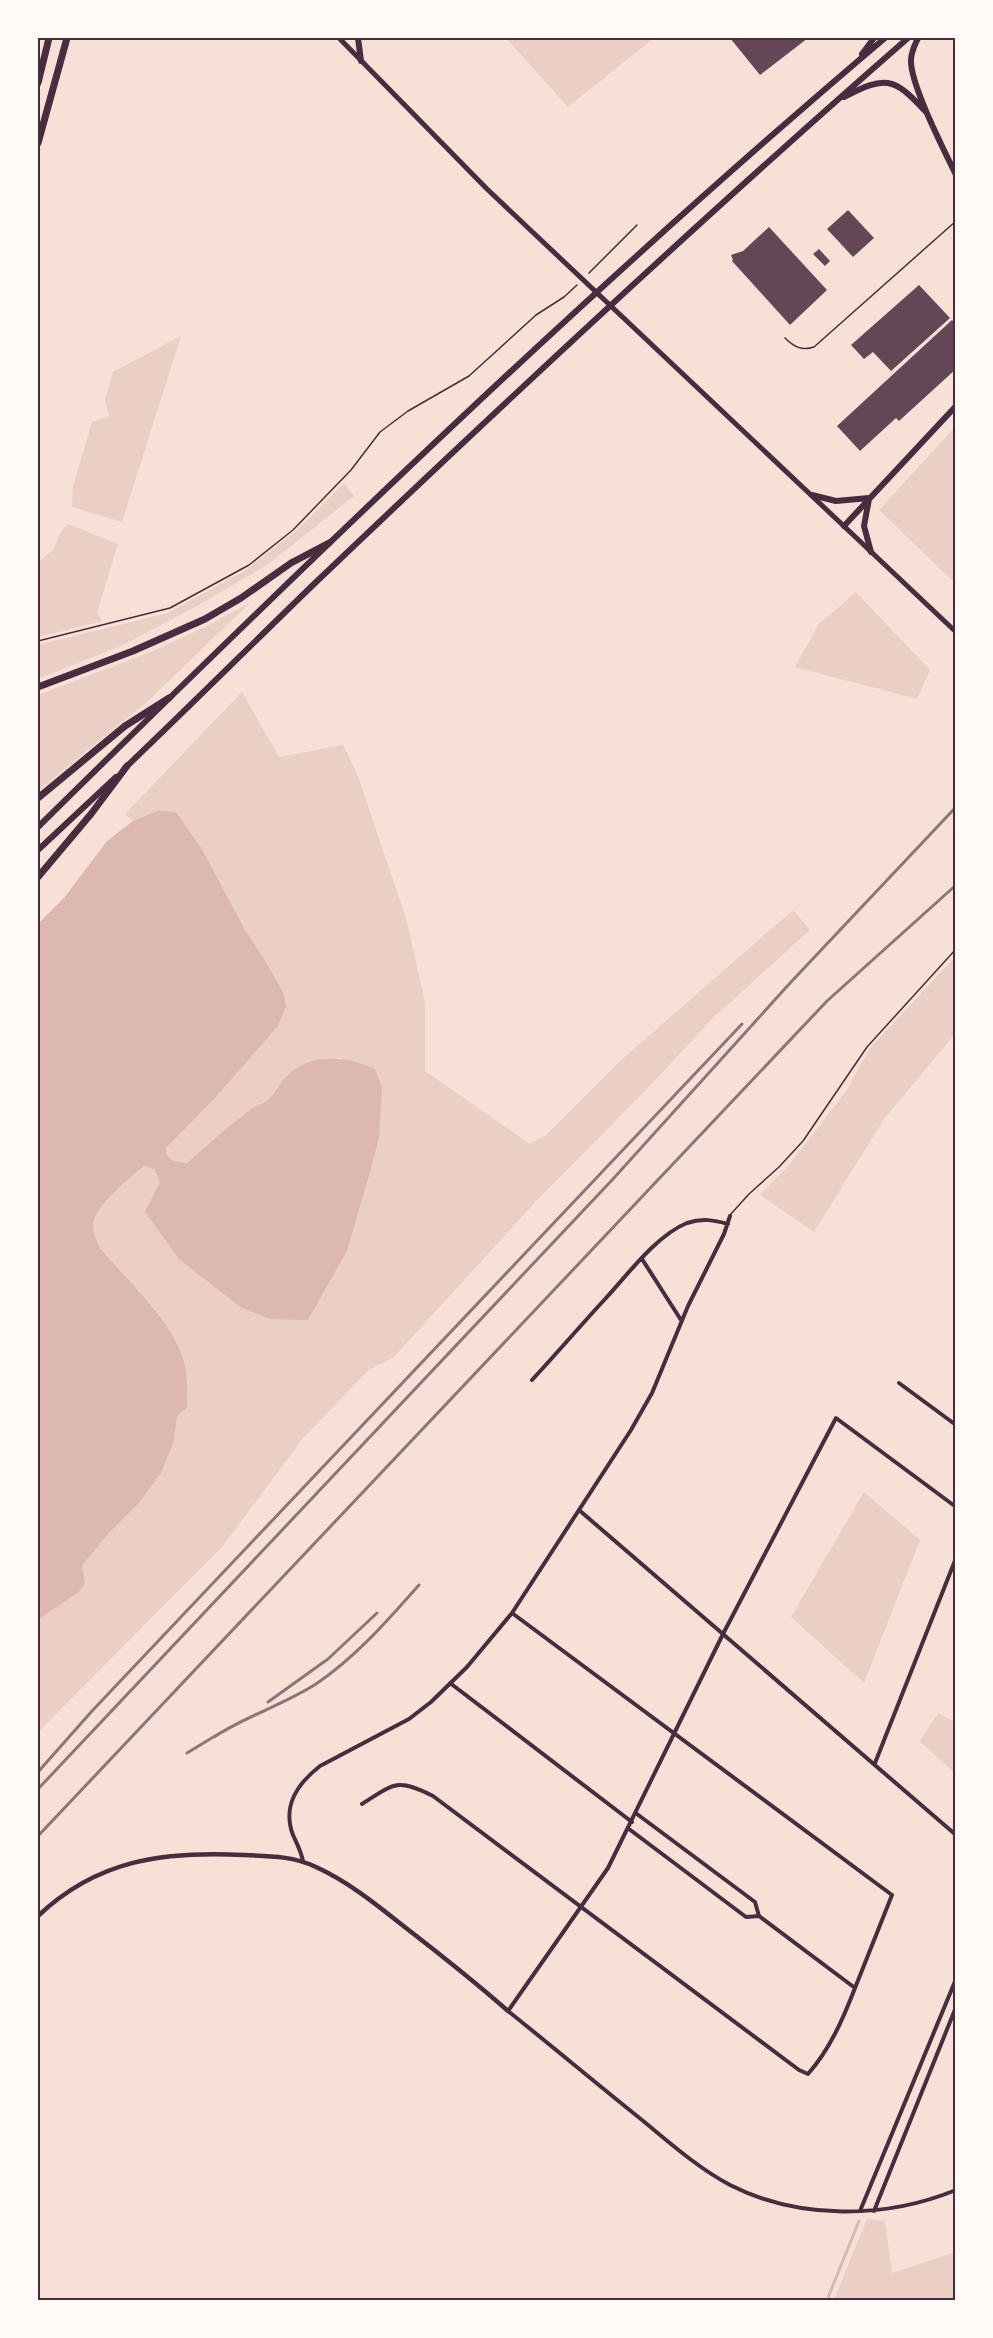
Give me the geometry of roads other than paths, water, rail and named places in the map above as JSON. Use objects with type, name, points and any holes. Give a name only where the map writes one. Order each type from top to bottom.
[{"type":"highway","points":[[38,83],[49,38]]},
{"type":"highway","points":[[38,143],[66,38]]},
{"type":"highway","points":[[38,687],[133,651],[204,619],[241,598],[291,562],[329,543]]},
{"type":"highway","points":[[38,798],[125,726],[169,698]]},
{"type":"highway","points":[[38,877],[91,814],[127,766]]},
{"type":"main road","points":[[339,38],[440,142],[956,632]]},
{"type":"main road","points":[[358,38],[362,61]]},
{"type":"main road","points":[[856,62],[874,38]]},
{"type":"main road","points":[[38,827],[329,543],[585,304],[885,38]]},
{"type":"main road","points":[[38,850],[571,340],[835,101],[908,38]]},
{"type":"main road","points":[[918,38],[911,62],[927,113],[956,175]]},
{"type":"main road","points":[[835,101],[863,87],[885,82],[894,83],[905,89],[927,113]]},
{"type":"main road","points":[[844,526],[956,406]]},
{"type":"main road","points":[[812,495],[836,501],[869,498]]},
{"type":"main road","points":[[869,498],[864,526],[871,552]]},
{"type":"street","points":[[303,1861],[288,1818],[289,1806],[301,1784],[320,1766],[409,1719],[431,1702],[512,1613],[631,1430],[652,1393],[681,1320],[730,1216]]},
{"type":"street","points":[[532,1380],[642,1258],[669,1233],[698,1220],[712,1219],[728,1224]]},
{"type":"street","points":[[642,1258],[681,1320]]},
{"type":"street","points":[[899,1383],[956,1425]]},
{"type":"street","points":[[508,2011],[608,1868],[723,1634],[836,1418],[955,1506]]},
{"type":"street","points":[[579,1510],[956,1835]]},
{"type":"street","points":[[874,1763],[956,1558]]},
{"type":"street","points":[[362,1804],[396,1784],[412,1785],[433,1796],[799,2070],[808,2074],[819,2061],[841,2023],[892,1895],[512,1613]]},
{"type":"street","points":[[450,1683],[632,1822]]},
{"type":"street","points":[[636,1814],[754,1902],[759,1916],[855,1988]]},
{"type":"street","points":[[628,1829],[746,1917],[759,1916]]},
{"type":"street","points":[[38,1916],[81,1882],[131,1862],[187,1854],[279,1857],[303,1861],[352,1886],[465,1974],[688,2157],[722,2180],[749,2193],[782,2203],[815,2209],[860,2212],[907,2206],[956,2190]]},
{"type":"street","points":[[860,2212],[956,1979]]},
{"type":"street","points":[[873,2211],[956,2007]]},
{"type":"lane","points":[[785,338],[792,345],[806,350],[814,347],[956,221]]},
{"type":"lane","points":[[730,1216],[803,1141],[867,1047],[956,949]]},
{"type":"waterway","points":[[827,2300],[859,2221]]},
{"type":"railway","points":[[38,1789],[613,1179],[791,982],[956,807]]},
{"type":"railway","points":[[38,1836],[827,1001],[956,885]]},
{"type":"railway","points":[[38,1772],[92,1711],[742,1024]]},
{"type":"railway","points":[[214,1737],[291,1698],[331,1673],[370,1638],[419,1585]]},
{"type":"railway","points":[[268,1702],[328,1659],[377,1613]]},
{"type":"railway","points":[[187,1753],[220,1733]]}]
